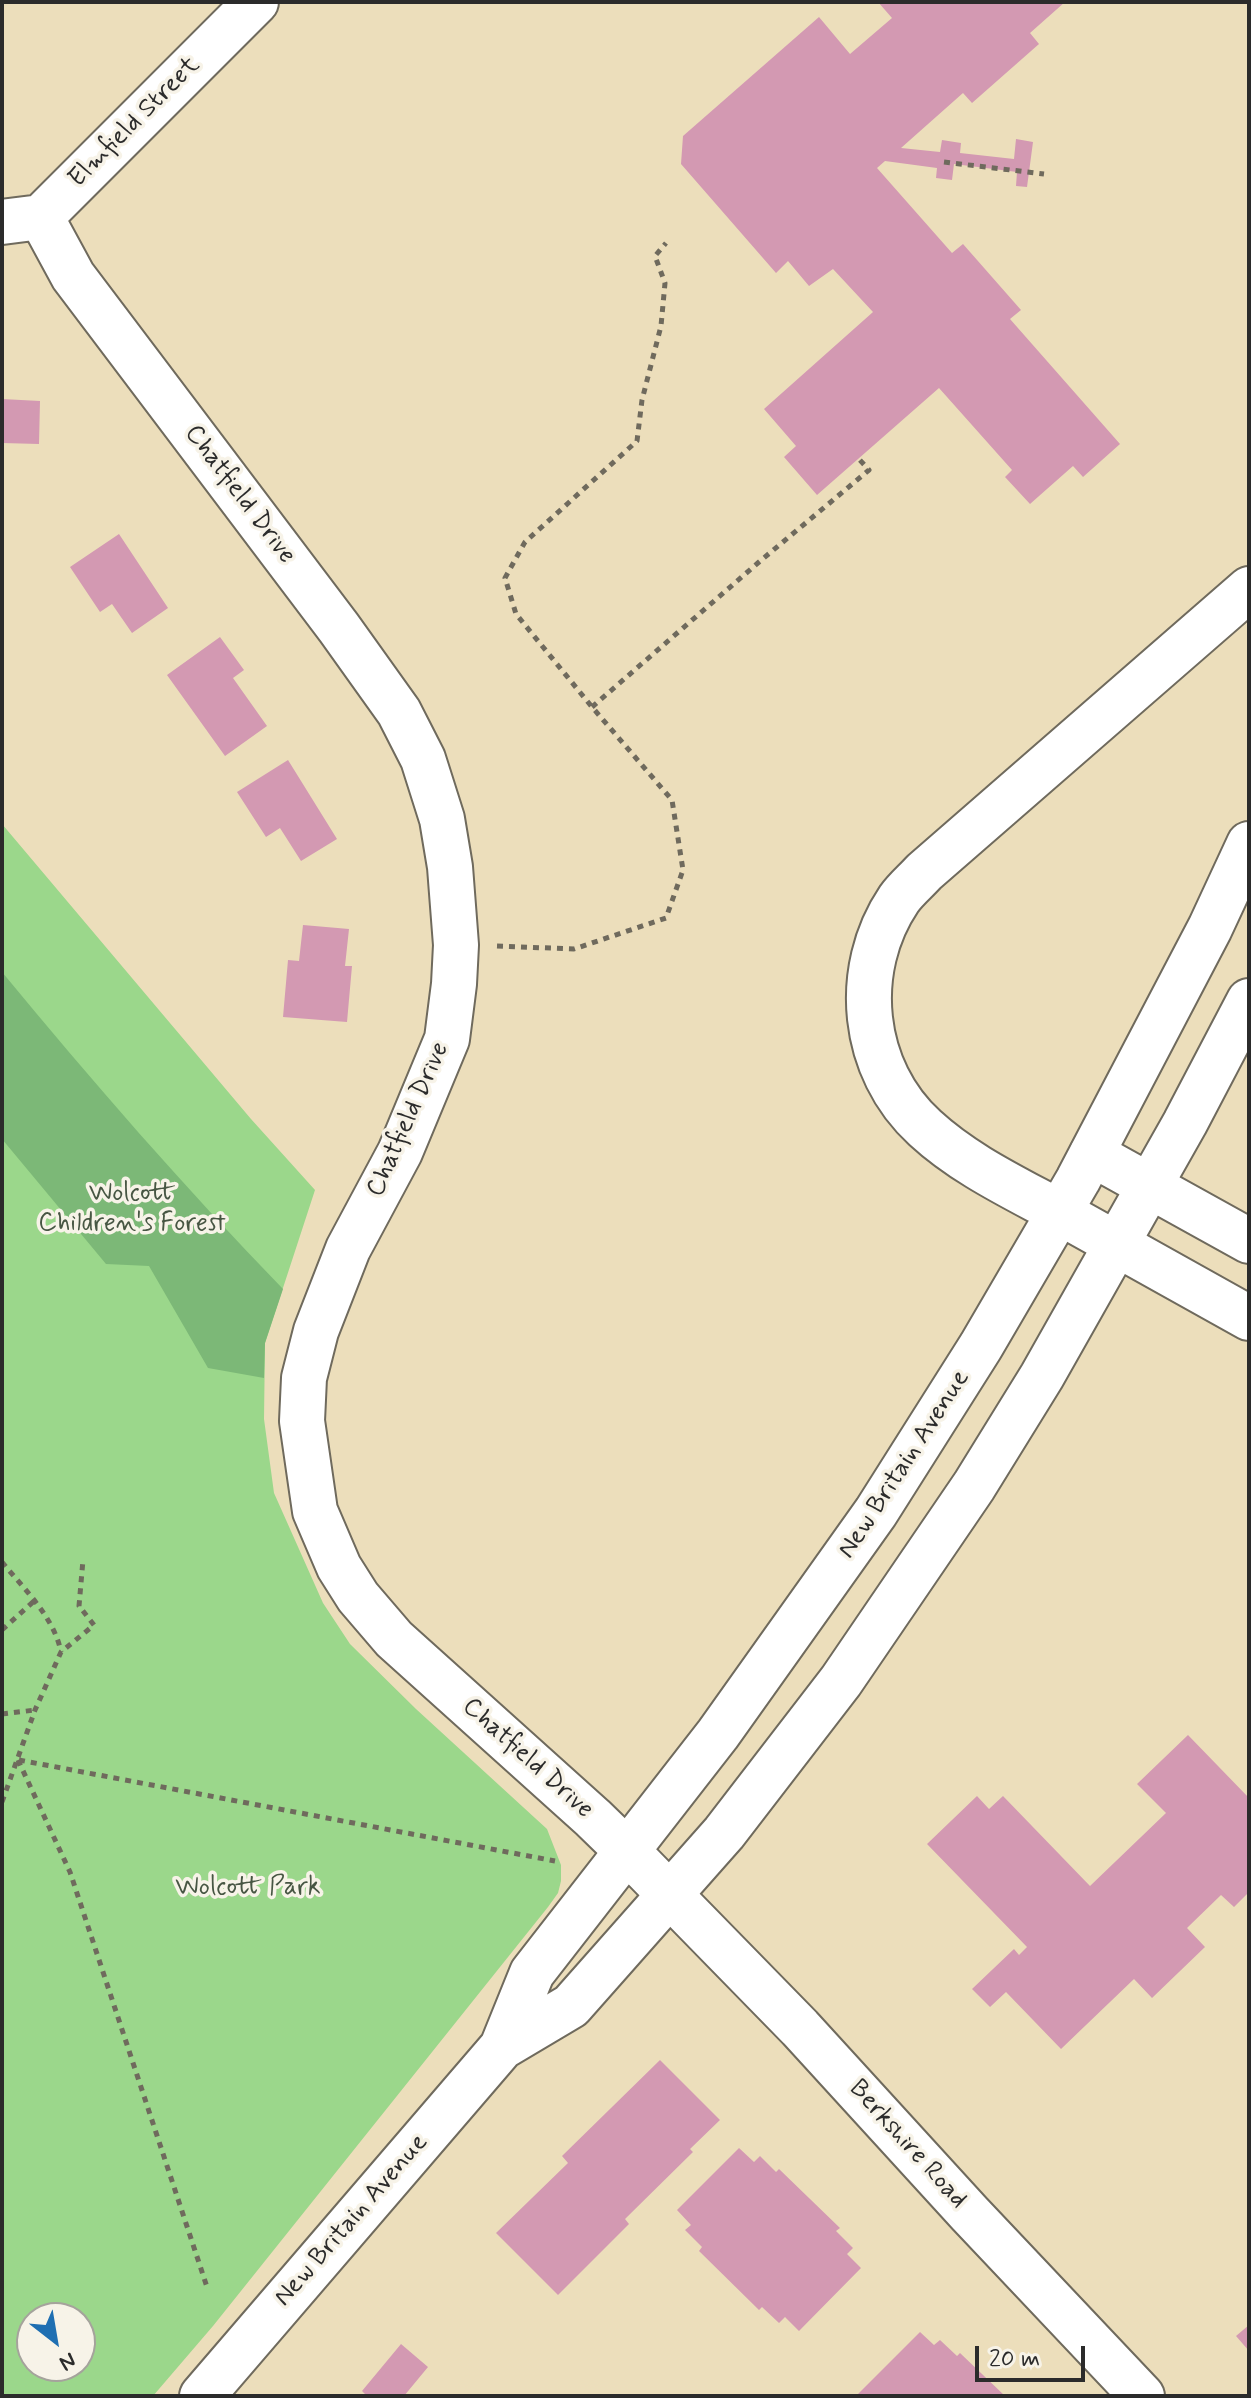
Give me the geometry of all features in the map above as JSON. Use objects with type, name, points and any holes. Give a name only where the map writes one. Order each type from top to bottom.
[{"type":"main road","name":"Elmfield Street","points":[[22,219],[256,2]]},
{"type":"main road","name":"Chatfield Drive","points":[[22,219],[73,276],[399,712],[423,759],[442,819],[450,867],[456,945],[447,1039],[400,1152],[348,1249],[313,1343],[304,1378],[302,1421],[315,1511],[339,1567],[358,1597],[394,1639],[593,1818],[670,1896]]},
{"type":"main road","points":[[1249,589],[924,872],[900,897],[877,944],[869,984],[871,1030],[880,1062],[903,1103],[923,1127],[975,1165],[1249,1318]]},
{"type":"main road","name":"New Britain Avenue","points":[[502,2047],[532,1973],[628,1852],[780,1649],[868,1525],[960,1380],[1092,1154],[1210,928],[1249,844]]},
{"type":"main road","name":"New Britain Avenue","points":[[202,2396],[502,2047],[571,2006],[670,1896],[781,1761],[891,1609],[1008,1432],[1150,1186],[1249,1001]]},
{"type":"main road","points":[[1092,1154],[1249,1241]]},
{"type":"main road","name":"Berkshire Road","points":[[670,1896],[800,2028],[1142,2396]]},
{"type":"path","points":[[944,162],[1044,174]]},
{"type":"path","points":[[456,945],[574,949],[666,918],[683,870],[672,800],[516,614],[505,578],[525,542],[637,441],[642,400],[661,326],[665,283],[655,256],[666,243]]},
{"type":"path","points":[[592,707],[869,470],[859,459]]},
{"type":"path","points":[[2,1802],[35,1710],[61,1652],[94,1625],[79,1606],[83,1560]]},
{"type":"path","points":[[2,1562],[34,1601],[57,1636],[61,1652]]},
{"type":"path","points":[[2,1630],[34,1601]]},
{"type":"path","points":[[2,1714],[35,1710]]},
{"type":"path","points":[[18,1760],[555,1861]]},
{"type":"path","points":[[18,1760],[70,1872],[207,2287]]},
{"type":"green space","name":"Wolcott Park","points":[[2,824],[251,1119],[315,1190],[265,1343],[264,1419],[274,1493],[323,1603],[350,1644],[547,1829],[561,1865],[558,1893],[548,1907],[213,2326],[153,2396],[2,2396]]},
{"type":"green space","name":"Wolcott Children's Forest","points":[[2,972],[139,1133],[283,1289],[265,1343],[264,1378],[208,1368],[149,1266],[106,1264],[2,1139]]},
{"type":"building","points":[[878,2],[1065,2],[1030,33],[1039,44],[972,103],[963,93],[901,148],[940,152],[942,140],[961,143],[960,153],[1014,159],[1016,139],[1033,142],[1027,187],[1016,186],[1017,172],[954,164],[952,180],[936,178],[937,168],[885,161],[877,168],[952,253],[963,244],[1021,310],[1010,319],[1120,444],[1083,477],[1073,466],[1030,504],[1005,477],[1012,470],[939,388],[817,495],[784,457],[796,446],[764,409],[873,312],[833,269],[809,286],[788,261],[776,273],[681,164],[683,136],[819,17],[850,54],[892,18]]},
{"type":"building","points":[[2,399],[40,401],[39,444],[2,443]]},
{"type":"building","points":[[119,534],[168,608],[132,633],[112,604],[100,612],[70,567]]},
{"type":"building","points":[[220,637],[244,670],[233,678],[267,726],[225,756],[167,675]]},
{"type":"building","points":[[288,760],[337,839],[301,861],[280,828],[266,837],[237,792]]},
{"type":"building","points":[[303,925],[349,929],[345,966],[352,966],[347,1022],[283,1017],[288,960],[299,961]]},
{"type":"building","points":[[1188,1735],[1249,1798],[1249,1892],[1234,1907],[1221,1895],[1187,1928],[1205,1947],[1152,1998],[1134,1979],[1061,2049],[1006,1992],[990,2007],[972,1989],[1014,1949],[1019,1955],[1027,1947],[927,1844],[977,1796],[989,1809],[1003,1796],[1090,1886],[1166,1813],[1137,1784]]},
{"type":"building","points":[[660,2060],[720,2120],[690,2149],[693,2152],[625,2219],[629,2224],[558,2295],[496,2233],[568,2163],[562,2156]]},
{"type":"building","points":[[739,2148],[754,2162],[760,2156],[776,2172],[779,2169],[840,2228],[836,2231],[853,2248],[847,2254],[861,2268],[799,2331],[785,2317],[779,2323],[762,2307],[759,2310],[699,2251],[702,2247],[685,2230],[691,2225],[677,2210]]},
{"type":"building","points":[[1249,2325],[1249,2351],[1236,2336]]},
{"type":"building","points":[[920,2332],[934,2345],[940,2340],[957,2356],[960,2353],[1005,2396],[860,2396],[858,2394]]},
{"type":"building","points":[[401,2344],[428,2367],[404,2396],[367,2396],[362,2391]]}]
